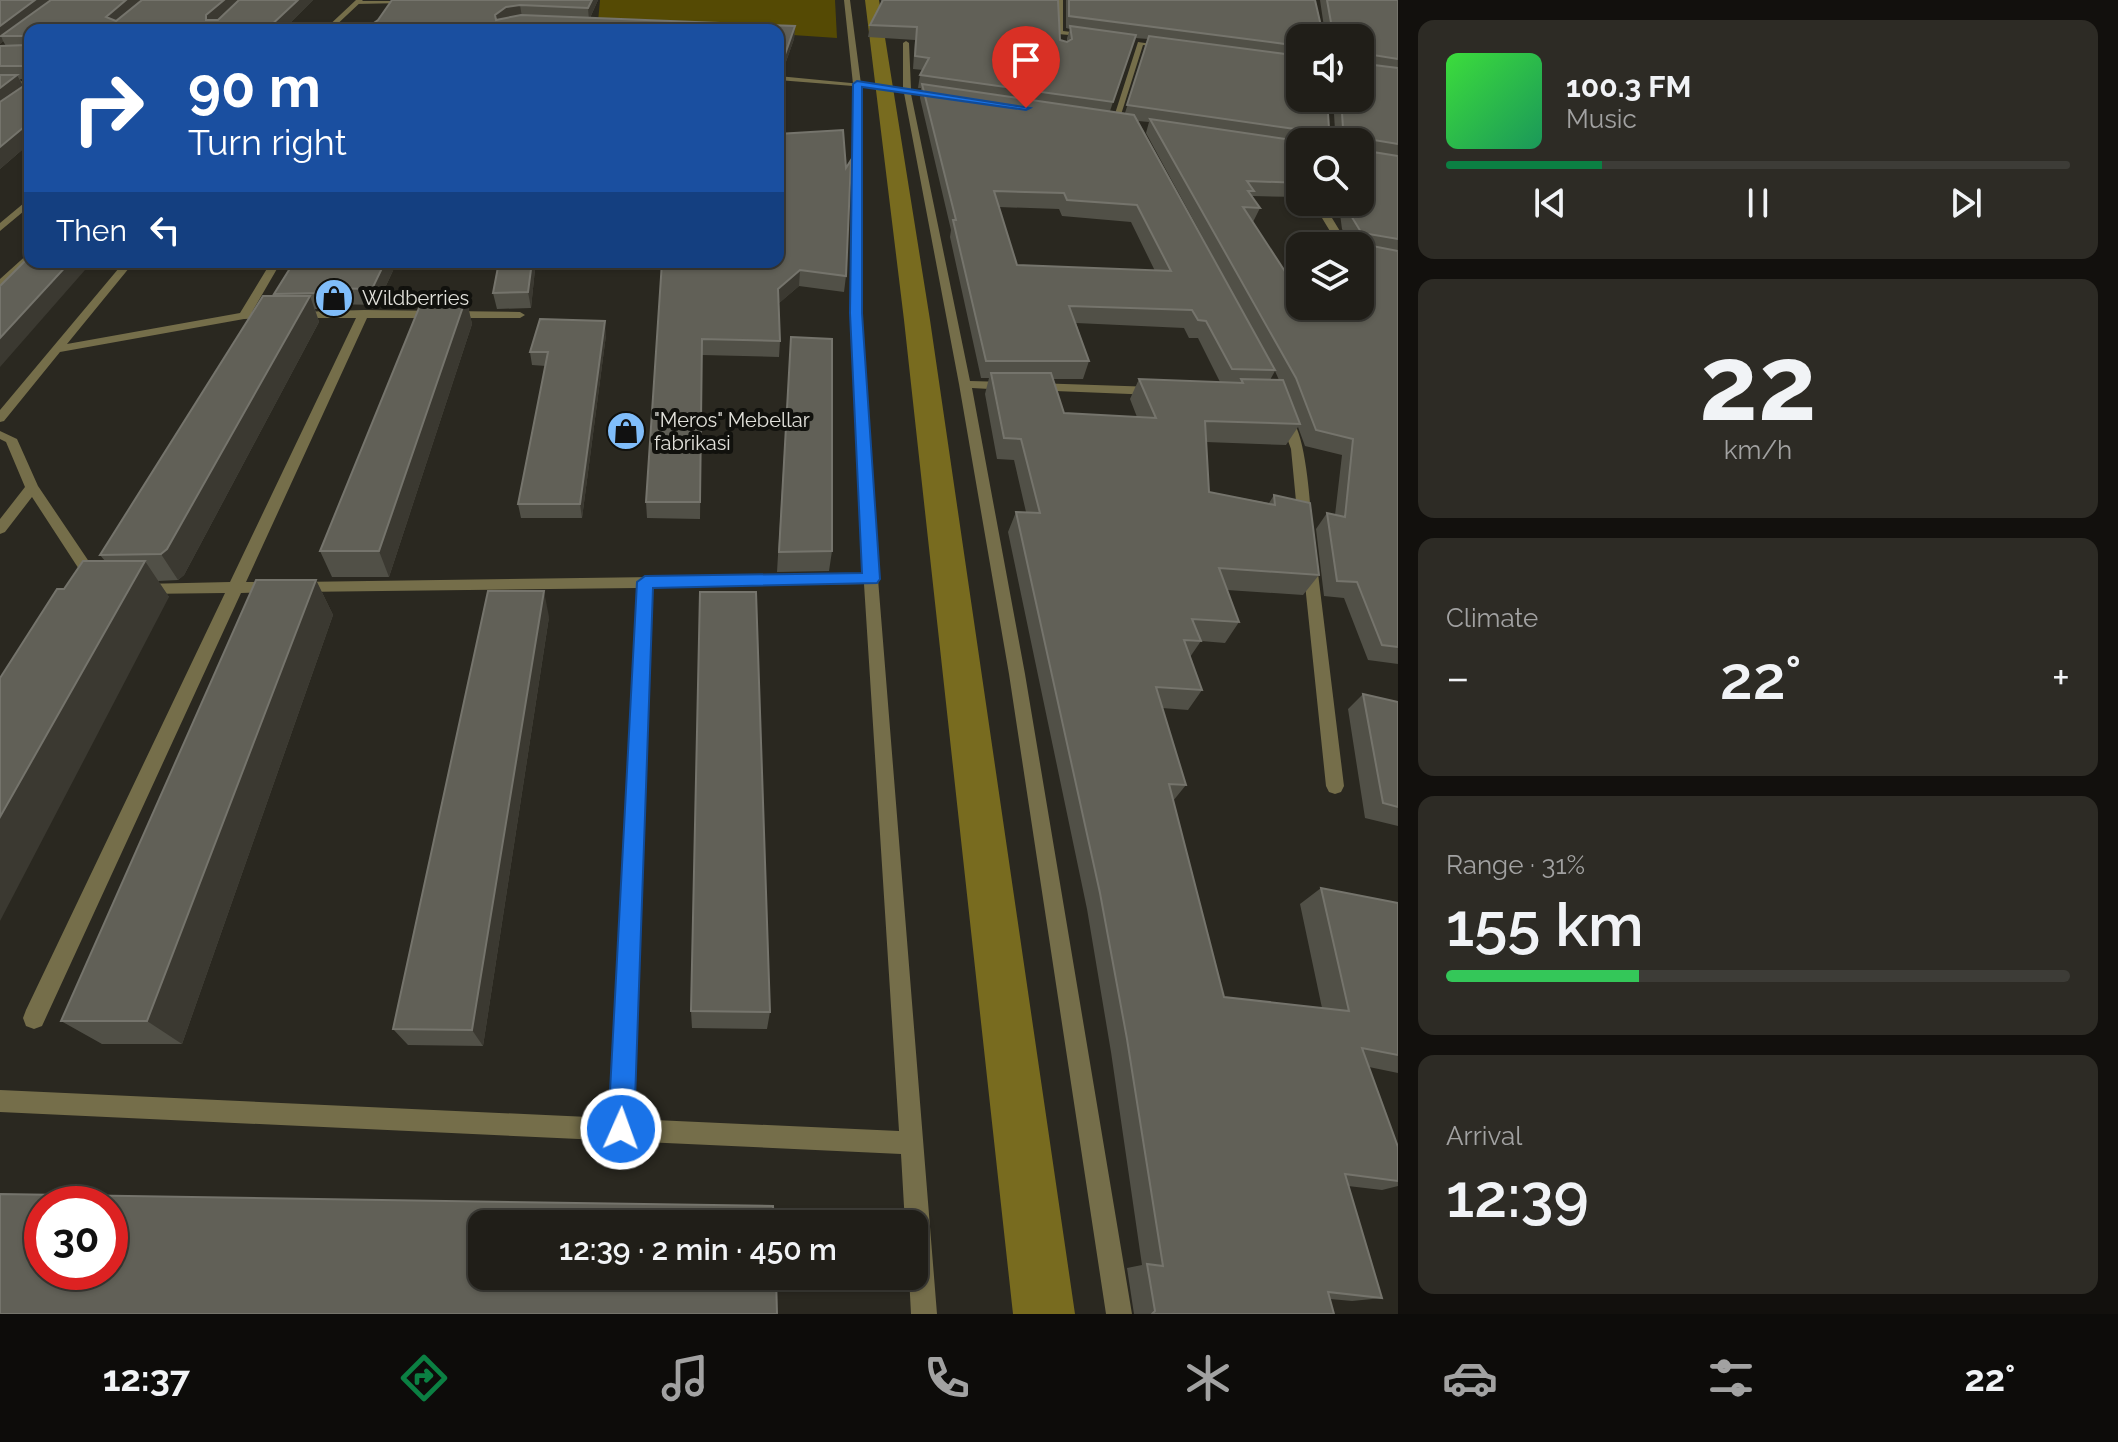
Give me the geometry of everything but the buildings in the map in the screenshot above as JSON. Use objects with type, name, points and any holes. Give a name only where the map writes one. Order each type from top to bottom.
[{"type":"street","points":[[847,0],[857,84],[856,313],[871,579],[924,1314]]},
{"type":"street","points":[[1060,0],[1060,37],[1100,38]]},
{"type":"street","points":[[334,24],[358,2],[400,3]]},
{"type":"street","points":[[1127,41],[1184,49]]},
{"type":"street","points":[[906,43],[907,91],[965,384],[1017,674],[1119,1314]]},
{"type":"street","points":[[1100,119],[1119,122],[1140,43]]},
{"type":"street","points":[[784,78],[857,84],[951,97]]},
{"type":"street","points":[[0,84],[24,83]]},
{"type":"street","points":[[844,132],[858,130]]},
{"type":"street","points":[[0,228],[24,206]]},
{"type":"street","points":[[0,285],[24,261]]},
{"type":"street","points":[[0,418],[124,268]]},
{"type":"street","points":[[244,316],[272,268]]},
{"type":"street","points":[[55,350],[244,316],[364,313],[520,315]]},
{"type":"street","points":[[34,1018],[364,313]]},
{"type":"street","points":[[965,384],[1168,391]]},
{"type":"street","points":[[1283,408],[1297,449],[1307,541]]},
{"type":"street","points":[[0,435],[11,439],[32,487],[100,590]]},
{"type":"street","points":[[0,529],[32,487]]},
{"type":"street","points":[[1309,556],[1335,786]]},
{"type":"street","points":[[130,590],[871,579]]},
{"type":"street","points":[[621,1129],[645,582]]},
{"type":"street","points":[[0,1101],[913,1143]]},
{"type":"shaded area","points":[[600,0],[835,0],[837,38],[784,34],[784,24],[598,22]]},
{"type":"waterway","points":[[872,0],[917,320],[1044,1314]]},
{"type":"place","name":"Wildberries","points":[[334,298]]},
{"type":"place","name":"\"Meros\" Mebellar fabrikasi","points":[[626,431]]},
{"type":"route","points":[[621,1129],[645,582],[871,579],[856,313],[857,84],[1026,108]]}]
